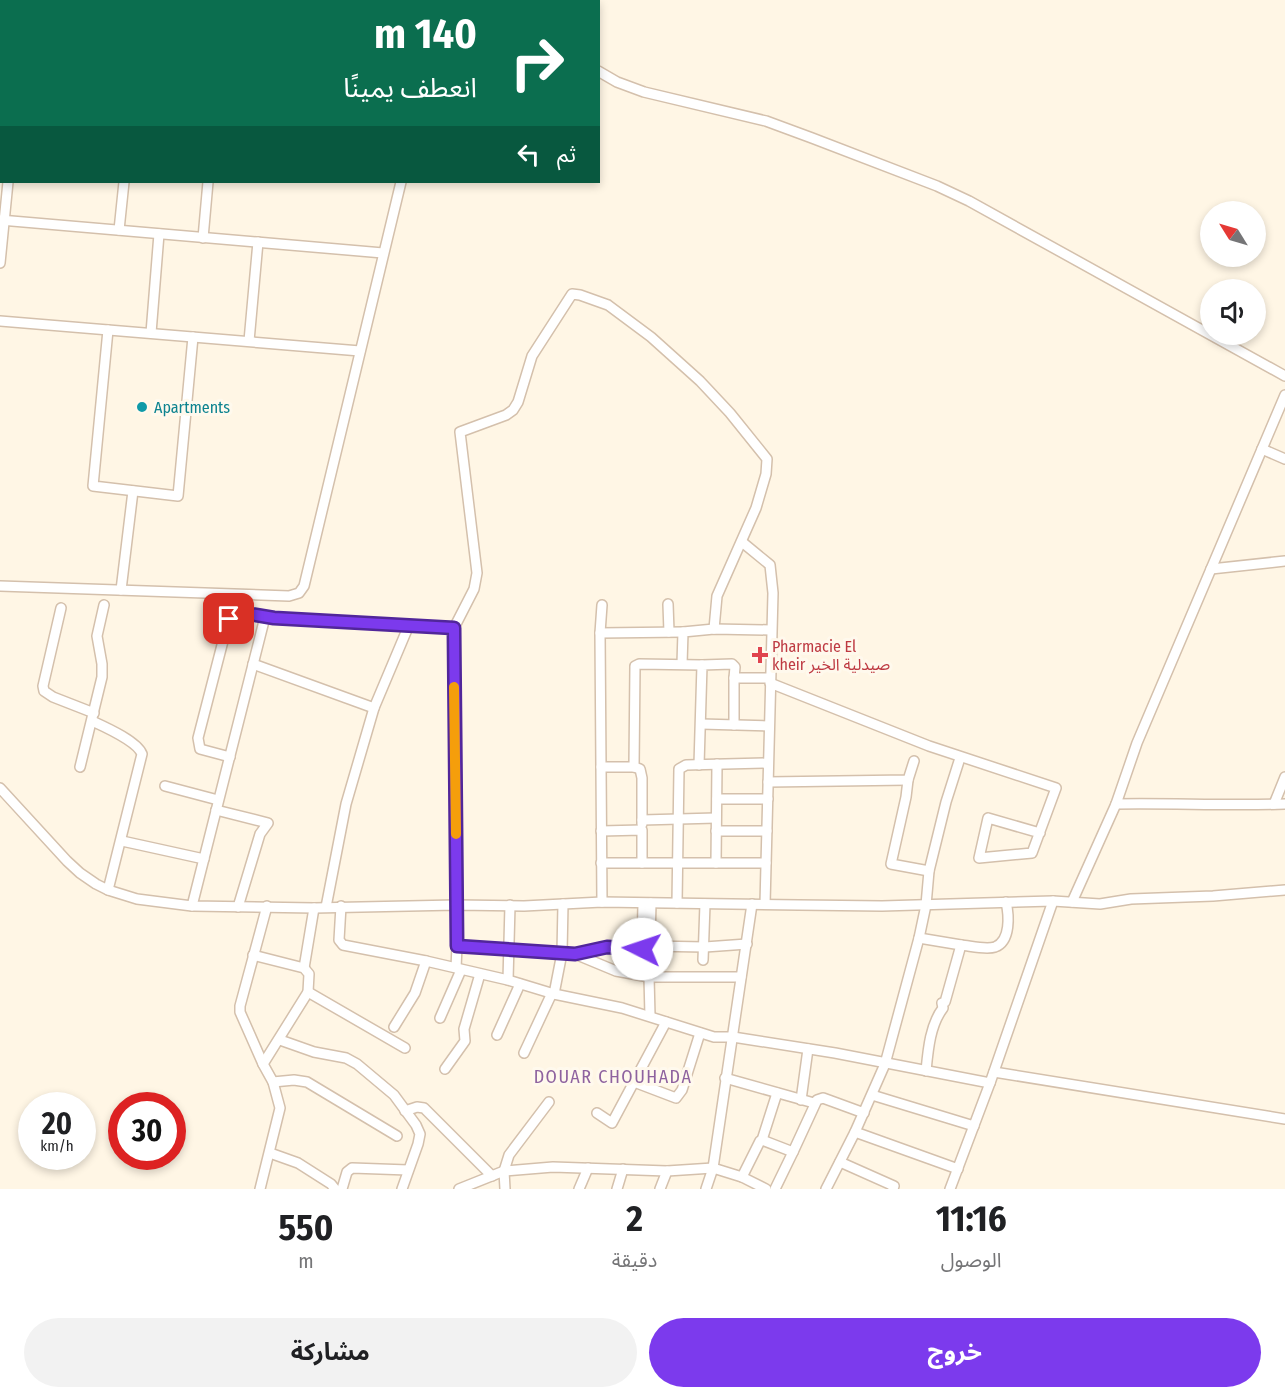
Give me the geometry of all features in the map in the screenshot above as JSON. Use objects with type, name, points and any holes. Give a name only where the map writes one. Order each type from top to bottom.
[{"type":"street","points":[[600,72],[644,93],[766,122],[937,186],[969,201],[1285,376]]},
{"type":"street","points":[[0,263],[2,220],[8,183]]},
{"type":"street","points":[[118,230],[124,183]]},
{"type":"street","points":[[203,238],[208,183]]},
{"type":"street","points":[[0,586],[289,596],[299,593],[304,586],[401,183]]},
{"type":"street","points":[[2,220],[383,254]]},
{"type":"street","points":[[151,333],[159,234]]},
{"type":"street","points":[[249,341],[258,243]]},
{"type":"street","points":[[440,1018],[459,969],[456,905],[454,628],[474,589],[477,573],[460,432],[506,415],[513,410],[518,402],[532,356],[574,294],[608,305],[651,337],[700,381],[767,459],[766,474],[756,508],[717,596],[714,629]]},
{"type":"street","points":[[0,321],[360,351]]},
{"type":"street","points":[[108,330],[93,486],[178,496],[193,337]]},
{"type":"street","points":[[1072,902],[1116,804],[1137,743],[1285,395]]},
{"type":"street","points":[[1262,449],[1285,459]]},
{"type":"street","points":[[121,590],[133,491]]},
{"type":"street","points":[[742,542],[770,565],[773,593],[765,904]]},
{"type":"street","points":[[1211,569],[1285,561]]},
{"type":"street","points":[[668,604],[669,632]]},
{"type":"street","points":[[80,767],[102,677],[97,636],[104,605]]},
{"type":"street","points":[[602,605],[600,633],[602,902]]},
{"type":"street","points":[[60,608],[43,686],[44,691],[53,698],[93,717],[140,748],[142,754],[108,890]]},
{"type":"street","points":[[230,757],[200,749],[198,738],[231,614],[238,612],[265,617],[454,628]]},
{"type":"street","points":[[192,906],[265,617]]},
{"type":"street","points":[[326,907],[344,812],[374,708],[409,625]]},
{"type":"street","points":[[600,633],[683,632],[714,629],[771,630]]},
{"type":"street","points":[[682,664],[683,632]]},
{"type":"street","points":[[253,664],[374,708]]},
{"type":"street","points":[[634,767],[634,667],[639,664],[732,664],[735,667],[734,725]]},
{"type":"street","points":[[699,765],[702,664]]},
{"type":"street","points":[[734,678],[770,680],[960,758],[1056,788],[1040,833],[1032,853],[979,858],[988,818],[1040,833]]},
{"type":"street","points":[[701,724],[769,726]]},
{"type":"street","points":[[826,1189],[864,1113],[885,1064],[919,938],[926,904],[929,871],[946,802],[960,758]]},
{"type":"street","points":[[914,761],[891,864],[929,871]]},
{"type":"street","points":[[677,903],[679,769],[686,765],[768,763]]},
{"type":"street","points":[[716,863],[717,764]]},
{"type":"street","points":[[601,767],[634,767],[641,770],[642,863]]},
{"type":"street","points":[[1274,804],[1285,777]]},
{"type":"street","points":[[768,782],[908,780]]},
{"type":"street","points":[[165,786],[267,824],[260,834],[238,907]]},
{"type":"street","points":[[0,788],[73,867],[108,890],[137,899],[192,906],[314,908],[602,902],[926,904],[1053,901],[1100,904],[1131,899],[1285,890]]},
{"type":"street","points":[[717,800],[768,799]]},
{"type":"street","points":[[1116,804],[1239,803],[1261,806],[1285,804]]},
{"type":"street","points":[[601,831],[678,819],[716,818]]},
{"type":"street","points":[[716,831],[767,831]]},
{"type":"street","points":[[122,841],[204,859]]},
{"type":"street","points":[[601,863],[766,863]]},
{"type":"street","points":[[950,1189],[994,1072],[1053,901]]},
{"type":"street","points":[[919,938],[961,945],[995,947],[1007,930],[1006,902]]},
{"type":"street","points":[[647,903],[646,948],[650,1016]]},
{"type":"street","points":[[703,960],[705,903]]},
{"type":"street","points":[[524,1053],[553,993],[562,953],[563,904]]},
{"type":"street","points":[[706,1189],[713,1168],[752,904]]},
{"type":"street","points":[[508,980],[510,905]]},
{"type":"street","points":[[260,1189],[280,1108],[273,1082],[240,1012],[240,1006],[267,906]]},
{"type":"street","points":[[341,906],[339,940],[343,945],[508,980],[650,1016],[714,1037],[733,1037],[808,1049],[990,1083]]},
{"type":"street","points":[[304,968],[314,908]]},
{"type":"street","points":[[457,946],[575,954],[607,947],[705,947],[747,944]]},
{"type":"street","points":[[926,1071],[936,1018],[943,1008],[942,1003],[945,1002],[961,945]]},
{"type":"street","points":[[575,954],[616,971],[649,977],[741,977]]},
{"type":"street","points":[[253,955],[309,971],[308,992],[263,1064]]},
{"type":"street","points":[[394,1027],[414,993],[426,961]]},
{"type":"street","points":[[445,1069],[465,1041],[464,1029],[480,974]]},
{"type":"street","points":[[497,1035],[520,984]]},
{"type":"street","points":[[308,992],[405,1048]]},
{"type":"street","points":[[597,1113],[612,1123],[666,1022]]},
{"type":"street","points":[[634,1082],[676,1098],[682,1090],[700,1033]]},
{"type":"street","points":[[280,1040],[314,1053],[340,1056],[357,1064],[394,1095],[420,1134],[402,1189]]},
{"type":"street","points":[[801,1100],[808,1049]]},
{"type":"street","points":[[994,1072],[1285,1119]]},
{"type":"street","points":[[725,1078],[814,1103]]},
{"type":"street","points":[[273,1082],[294,1080],[307,1082],[397,1136]]},
{"type":"street","points":[[742,1178],[762,1140],[777,1093]]},
{"type":"street","points":[[872,1095],[974,1126]]},
{"type":"street","points":[[775,1189],[817,1100],[824,1098],[864,1113]]},
{"type":"street","points":[[505,1189],[504,1171],[509,1155],[549,1102]]},
{"type":"street","points":[[405,1111],[417,1107],[424,1108],[492,1176]]},
{"type":"street","points":[[855,1132],[958,1169]]},
{"type":"street","points":[[762,1140],[793,1152]]},
{"type":"street","points":[[270,1153],[298,1163],[335,1189]]},
{"type":"street","points":[[840,1162],[896,1188]]},
{"type":"street","points":[[459,1189],[504,1171],[553,1167],[667,1171],[713,1168],[766,1189]]},
{"type":"street","points":[[342,1189],[347,1172],[352,1168],[408,1170]]},
{"type":"street","points":[[579,1189],[588,1168]]},
{"type":"street","points":[[617,1189],[623,1170]]},
{"type":"street","points":[[660,1189],[667,1171]]},
{"type":"slow traffic","points":[[454,687],[456,834]]},
{"type":"place","name":"Apartments","points":[[142,407]]},
{"type":"place","name":"Pharmacie El kheir صيدلية الخير","points":[[760,655]]},
{"type":"district","name":"DOUAR CHOUHADA","points":[[613,1077]]},
{"type":"route","points":[[229,619],[232,612],[238,612],[274,618],[454,628],[457,946],[575,954],[607,947],[642,949]]}]
